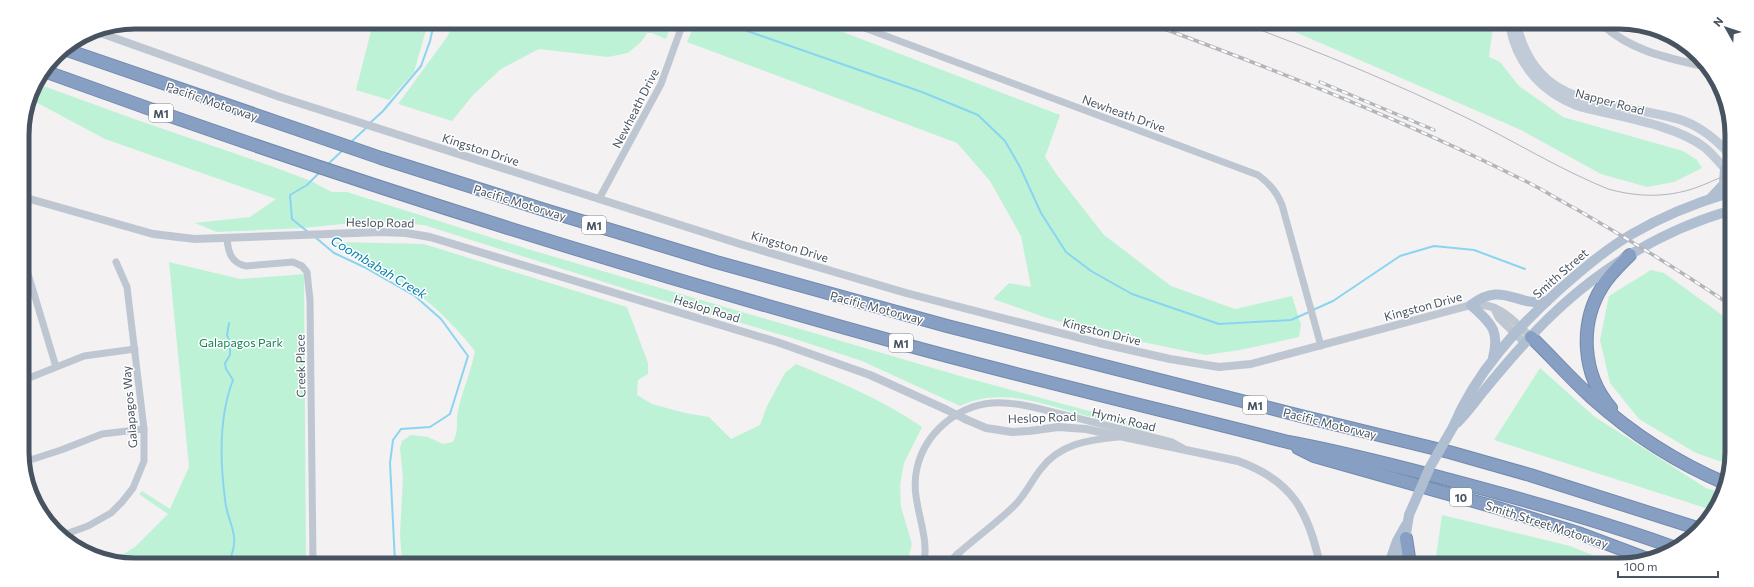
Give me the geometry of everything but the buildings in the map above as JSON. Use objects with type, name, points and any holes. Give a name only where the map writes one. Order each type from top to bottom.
[{"type":"highway","name":"Pacific Motorway","points":[[70,51],[295,129],[548,211],[868,305],[1305,418],[1450,452],[1530,475],[1694,527]]},
{"type":"highway","name":"M1","points":[[49,73],[279,153],[540,239],[862,332],[1028,377],[1288,442],[1330,450],[1495,492],[1574,514],[1669,546]]},
{"type":"highway","points":[[1622,423],[1606,402],[1594,379],[1587,353],[1587,332],[1591,311],[1601,288],[1612,272],[1630,255]]},
{"type":"highway","points":[[1528,340],[1622,423],[1672,456],[1721,481]]},
{"type":"highway","name":"Smith Street Motorway","points":[[1288,442],[1314,456],[1526,516],[1640,556]]},
{"type":"highway","points":[[1406,538],[1409,558]]},
{"type":"main road","name":"Napper Road","points":[[1511,29],[1516,49],[1526,68],[1541,85],[1554,95],[1581,107],[1682,134],[1704,147],[1725,169]]},
{"type":"main road","name":"Napper Road","points":[[1518,29],[1526,50],[1535,67],[1557,87],[1585,100],[1682,120],[1708,135],[1725,150]]},
{"type":"main road","points":[[1711,198],[1724,184],[1725,180]]},
{"type":"main road","name":"Smith Street","points":[[1391,558],[1397,541],[1430,467],[1453,427],[1460,410],[1492,361],[1517,330],[1589,264],[1632,234],[1680,209],[1725,194]]},
{"type":"main road","name":"Smith Street","points":[[1453,427],[1465,415],[1528,340],[1580,289],[1610,267],[1681,227],[1725,212]]},
{"type":"main road","points":[[1492,361],[1496,344],[1493,328],[1488,320],[1471,305],[1481,297],[1498,294],[1512,296],[1534,303],[1547,301]]},
{"type":"main road","name":"Smith Street","points":[[1402,558],[1408,519]]},
{"type":"street","name":"Newheath Drive","points":[[599,199],[661,84],[681,29]]},
{"type":"street","name":"Newheath Drive","points":[[867,29],[1258,175],[1270,186],[1279,199],[1321,346]]},
{"type":"street","points":[[1608,29],[1620,38],[1658,56],[1699,65]]},
{"type":"street","name":"Kingston Drive","points":[[105,34],[318,109],[599,199],[906,293],[1099,343],[1170,359],[1219,367],[1245,365],[1471,305],[1485,305],[1505,312],[1517,330],[1528,340]]},
{"type":"street","name":"Heslop Road","points":[[29,199],[153,234],[195,239],[363,232],[396,232],[430,237],[723,325],[814,354],[870,375],[986,428],[1029,431],[1071,427],[1096,430],[1118,437],[1238,461],[1264,472],[1281,484],[1292,495],[1306,517],[1318,558]]},
{"type":"street","name":"Creek Place","points":[[227,238],[231,257],[240,265],[246,266],[293,262],[302,266],[306,272],[310,300],[313,558]]},
{"type":"street","name":"Galapagos Way","points":[[67,533],[99,521],[111,513],[133,488],[144,461],[144,429],[127,287],[116,262]]},
{"type":"street","points":[[29,277],[56,367]]},
{"type":"street","points":[[29,378],[84,356],[135,349]]},
{"type":"street","name":"Hymix Road","points":[[924,558],[924,537],[917,508],[915,490],[917,469],[920,459],[929,441],[939,427],[973,407],[994,403],[1021,405],[1172,442],[1188,451]]},
{"type":"street","points":[[30,460],[102,434],[144,429]]},
{"type":"street","name":"Hymix Road","points":[[953,558],[1016,505],[1040,470],[1058,452],[1073,444],[1089,440],[1118,437]]},
{"type":"street","points":[[957,554],[961,558]]},
{"type":"green space","points":[[371,29],[426,29],[414,72],[389,100],[356,90]]},
{"type":"green space","points":[[451,29],[670,29],[666,39],[652,33],[647,33],[641,42],[628,53],[608,57],[539,49],[501,69],[473,95],[452,121],[398,104],[447,37]]},
{"type":"green space","points":[[692,29],[835,29],[1060,115],[1045,157],[1057,175],[1104,235],[1171,286],[1235,309],[1292,296],[1301,325],[1299,337],[1240,350],[1205,355],[1104,334],[1047,318],[993,299],[1009,283],[1031,287],[1021,236],[990,181],[957,143],[687,42]]},
{"type":"green space","points":[[1288,29],[1493,29],[1489,57],[1500,62],[1519,86],[1563,117],[1683,151],[1697,160],[1702,168],[1674,182],[1647,187],[1601,174],[1521,130]]},
{"type":"green space","points":[[42,85],[271,166],[311,181],[332,192],[347,192],[531,250],[967,378],[1152,428],[1151,433],[1106,422],[1050,405],[1020,399],[1005,397],[990,398],[975,400],[960,406],[862,361],[792,338],[648,296],[424,225],[373,221],[303,228],[217,232],[195,223],[250,217],[276,199],[105,139],[35,102]]},
{"type":"green space","points":[[336,242],[424,244],[627,307],[648,363],[648,374],[638,380],[637,395],[652,404],[685,413],[709,417],[731,439],[760,425],[767,406],[785,373],[796,364],[845,385],[892,408],[922,427],[904,463],[900,485],[901,507],[912,544],[908,558],[402,558],[400,534],[403,478],[400,448],[402,441],[411,435],[428,437],[443,444],[453,442],[457,429],[457,415],[475,351],[440,312],[401,281],[370,263],[336,247]]},
{"type":"green space","name":"Galapagos Park","points":[[169,262],[240,279],[304,274],[306,558],[135,558],[119,557],[135,547],[168,514],[139,494],[142,491],[170,509],[189,467]]},
{"type":"green space","points":[[1651,270],[1664,273],[1725,317],[1724,463],[1696,453],[1639,419],[1610,383],[1600,340],[1609,296]]},
{"type":"green space","points":[[1540,368],[1595,417],[1706,488],[1717,491],[1708,509],[1494,440]]},
{"type":"green space","points":[[1442,515],[1570,546],[1600,558],[1436,558]]},
{"type":"waterway","name":"Coombabah Creek","points":[[370,123],[383,111],[421,66],[433,29]]},
{"type":"waterway","points":[[742,29],[922,92],[978,115],[1005,141],[1020,167],[1041,213],[1066,252],[1091,271],[1132,294],[1219,324],[1291,320],[1309,312]]},
{"type":"waterway","name":"Coombabah Creek","points":[[350,143],[366,128]]},
{"type":"waterway","name":"Coombabah Creek","points":[[327,165],[343,150]]},
{"type":"waterway","name":"Coombabah Creek","points":[[308,232],[292,219],[290,195],[307,185],[320,172]]},
{"type":"waterway","name":"Coombabah Creek","points":[[315,237],[334,253],[364,267],[415,296],[441,319],[468,356],[450,414],[430,427],[401,429],[393,440],[390,463],[395,558]]},
{"type":"waterway","points":[[1313,310],[1333,301],[1400,256],[1434,246],[1474,250],[1525,269]]},
{"type":"waterway","points":[[229,323],[227,335],[230,343],[230,355],[225,363],[226,369],[233,380],[228,394],[223,423],[222,469],[226,508],[234,536],[233,552],[230,558]]},
{"type":"tram line","points":[[1257,29],[1331,58],[1413,93],[1467,118],[1572,173],[1608,189],[1641,195],[1673,194],[1695,188],[1725,176]]},
{"type":"railway","points":[[1165,29],[1339,97],[1475,156],[1541,189],[1576,209],[1634,243],[1725,301]]},
{"type":"railway","points":[[1320,82],[1434,130]]}]
